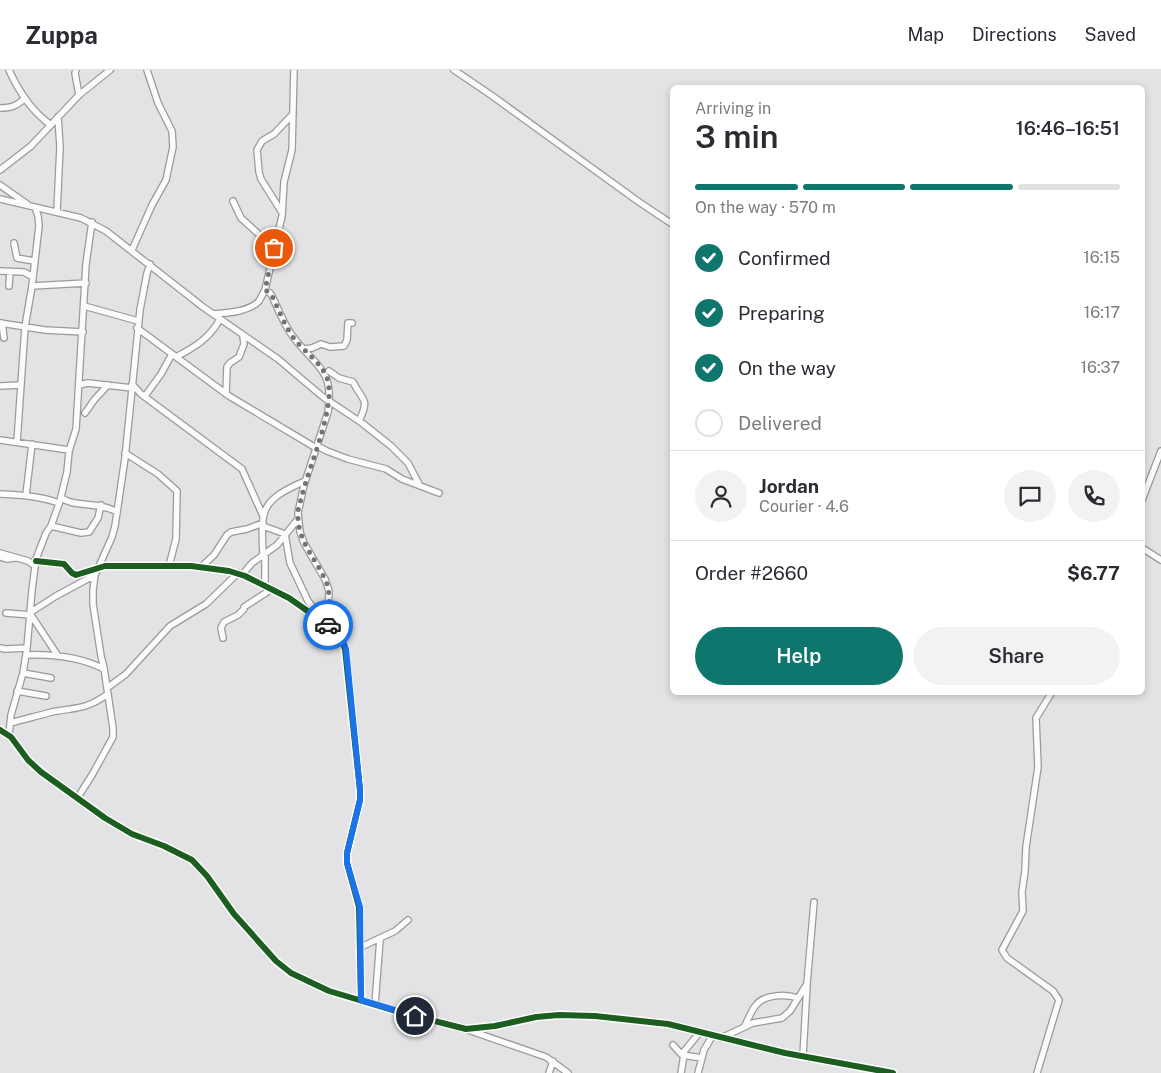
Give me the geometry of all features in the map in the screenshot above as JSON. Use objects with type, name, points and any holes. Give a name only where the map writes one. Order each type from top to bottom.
[{"type":"street","points":[[9,70],[25,98],[39,116],[51,125]]},
{"type":"street","points":[[76,70],[80,96]]},
{"type":"street","points":[[0,170],[30,146],[80,96],[110,70]]},
{"type":"street","points":[[132,250],[152,205],[166,180],[174,147],[172,131],[158,103],[147,70]]},
{"type":"street","points":[[213,314],[235,312],[252,305],[258,301],[265,290],[282,213],[284,182],[292,150],[294,70]]},
{"type":"street","points":[[454,70],[670,223]]},
{"type":"street","points":[[0,108],[12,107],[19,104],[25,98]]},
{"type":"street","points":[[282,213],[258,172],[257,150],[262,141],[274,134],[292,114]]},
{"type":"street","points":[[58,117],[60,147],[58,211]]},
{"type":"street","points":[[0,185],[32,206],[39,220]]},
{"type":"street","points":[[0,199],[58,211],[92,222],[106,231],[213,314],[278,359],[308,386],[359,421],[400,454],[412,469],[419,484]]},
{"type":"street","points":[[233,202],[241,218],[264,239],[267,254],[271,260]]},
{"type":"street","points":[[17,442],[25,327],[32,286],[39,220],[47,210]]},
{"type":"street","points":[[9,735],[10,723],[26,655],[36,564],[43,540],[51,526],[60,500],[67,472],[69,450],[76,429],[84,306],[92,222]]},
{"type":"street","points":[[14,242],[17,258],[34,261]]},
{"type":"street","points":[[78,798],[113,737],[114,728],[94,604],[95,575],[112,537],[117,512],[125,453],[137,328],[150,264]]},
{"type":"street","points":[[0,271],[24,272],[33,277]]},
{"type":"street","points":[[9,286],[10,272]]},
{"type":"street","points":[[32,286],[86,283]]},
{"type":"street","points":[[265,290],[270,293],[283,321],[325,373],[329,386],[328,412],[305,481],[298,518],[304,543],[329,591],[327,625]]},
{"type":"street","points":[[84,306],[138,321]]},
{"type":"street","points":[[145,396],[174,356],[198,345],[213,332],[220,319]]},
{"type":"street","points":[[4,338],[1,323],[45,330],[82,332]]},
{"type":"street","points":[[304,349],[321,344],[330,348],[344,346],[347,340],[348,323],[352,323]]},
{"type":"street","points":[[137,328],[226,394],[295,436],[327,451],[386,469],[402,479],[439,493]]},
{"type":"street","points":[[226,394],[227,367],[239,357],[244,344],[243,336]]},
{"type":"street","points":[[329,371],[339,378],[353,382],[365,401],[365,408],[359,421]]},
{"type":"street","points":[[79,384],[132,386],[242,469],[263,516]]},
{"type":"street","points":[[0,386],[21,385]]},
{"type":"street","points":[[85,413],[108,385]]},
{"type":"street","points":[[0,440],[69,450]]},
{"type":"street","points":[[26,495],[32,444]]},
{"type":"street","points":[[1145,492],[1161,451]]},
{"type":"street","points":[[125,453],[158,474],[177,491],[176,539],[169,566]]},
{"type":"street","points":[[265,585],[263,516],[265,509],[274,497],[305,481]]},
{"type":"street","points":[[0,494],[26,495],[70,503],[101,505],[117,512]]},
{"type":"street","points":[[51,526],[81,533],[90,532],[98,518],[101,505]]},
{"type":"street","points":[[10,723],[91,705],[126,674],[170,626],[206,604],[252,563],[277,545],[298,518]]},
{"type":"street","points":[[201,567],[214,555],[231,532],[263,524],[285,534]]},
{"type":"street","points":[[285,534],[290,563],[308,601],[327,625]]},
{"type":"street","points":[[1145,550],[1161,560]]},
{"type":"street","points":[[0,553],[36,564],[64,564],[76,575],[105,566],[201,567],[240,574],[272,588],[289,598],[341,636],[346,654],[360,790],[360,800],[347,853],[347,863],[358,899],[361,947],[361,1000]]},
{"type":"street","points":[[0,557],[7,559],[15,558]]},
{"type":"street","points":[[6,613],[31,614],[56,596],[95,575]]},
{"type":"street","points":[[223,638],[221,628],[224,622],[238,614],[244,607],[272,588]]},
{"type":"street","points":[[31,614],[58,656]]},
{"type":"street","points":[[2,650],[27,648]]},
{"type":"street","points":[[26,655],[58,656],[88,662],[104,669]]},
{"type":"street","points":[[23,673],[51,678]]},
{"type":"street","points":[[18,690],[46,696]]},
{"type":"street","points":[[1037,1073],[1059,1000],[1053,991],[1007,958],[1002,950],[1023,911],[1022,892],[1026,847],[1038,767],[1036,718],[1050,695]]},
{"type":"street","points":[[0,730],[9,735],[33,766],[105,818],[122,829],[192,860],[207,876],[234,914],[276,961],[291,973],[329,991],[466,1029],[537,1054],[553,1061],[568,1073]]},
{"type":"street","points":[[803,1056],[814,902]]},
{"type":"street","points":[[361,947],[395,931],[408,920]]},
{"type":"street","points":[[375,1005],[380,939]]},
{"type":"street","points":[[721,1038],[745,1026],[782,1018],[790,1011],[807,984]]},
{"type":"street","points":[[745,1026],[752,1010],[759,1002],[774,996],[784,995],[798,998]]},
{"type":"street","points":[[466,1029],[478,1029],[536,1017],[573,1015],[668,1024],[736,1042],[893,1073]]},
{"type":"street","points":[[735,1030],[736,1042]]},
{"type":"street","points":[[681,1073],[683,1055],[700,1032]]},
{"type":"street","points":[[698,1073],[702,1058],[713,1036]]},
{"type":"street","points":[[673,1044],[683,1055],[702,1058]]},
{"type":"street","points":[[549,1073],[553,1061]]},
{"type":"cycle path","points":[[36,561],[64,564],[76,575],[105,566],[191,566],[229,571],[245,576],[289,598],[339,633],[345,649],[360,790],[360,800],[347,853],[347,863],[359,907],[361,1000]]},
{"type":"cycle path","points":[[0,730],[11,737],[28,760],[41,772],[105,818],[132,834],[164,846],[192,860],[207,876],[234,914],[276,961],[291,973],[329,991],[399,1012],[466,1029],[495,1026],[536,1017],[559,1015],[595,1016],[668,1024],[785,1053],[893,1073]]},
{"type":"way so far","points":[[274,248],[265,290],[272,296],[283,321],[294,338],[325,373],[329,386],[328,412],[304,485],[298,513],[300,532],[304,543],[329,591],[328,625]]},
{"type":"route","points":[[328,625],[341,636],[346,649],[348,689],[360,790],[360,800],[353,823],[347,863],[360,907],[361,1000],[415,1016]]}]
